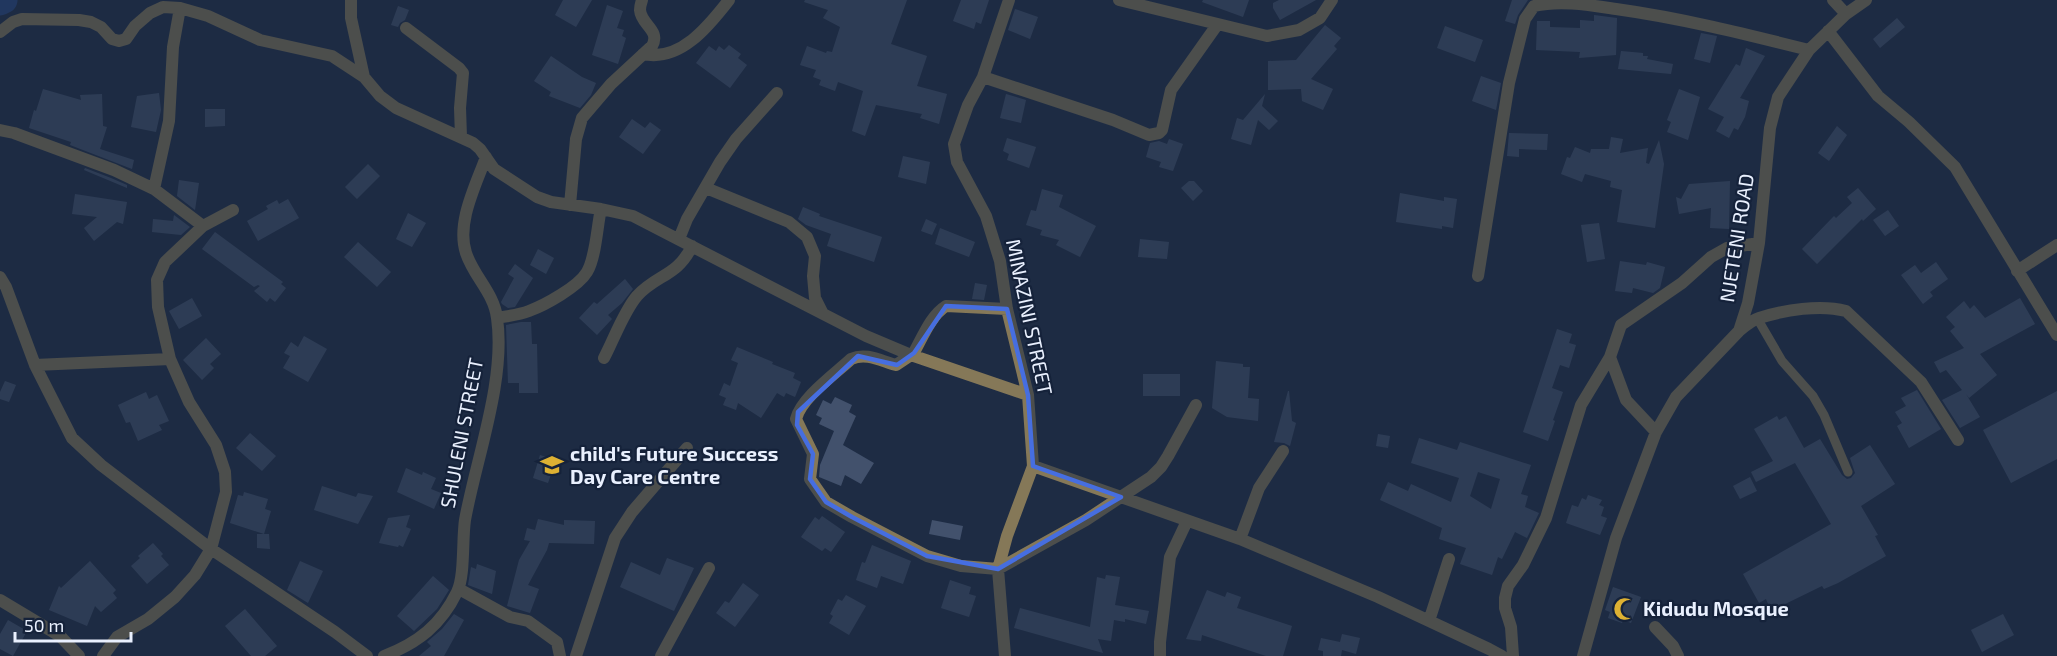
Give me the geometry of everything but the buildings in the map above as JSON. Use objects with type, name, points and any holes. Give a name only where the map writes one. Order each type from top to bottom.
[{"type":"street","points":[[351,0],[351,18],[364,77]]},
{"type":"street","points":[[570,205],[576,139],[582,118],[595,100],[655,41],[655,35],[640,10],[642,0]]},
{"type":"street","points":[[643,54],[664,56],[689,43],[729,0]]},
{"type":"street","name":"MINAZINI STREET","points":[[1005,656],[998,569],[1006,536],[1033,466],[1028,395],[1007,309],[1000,261],[986,216],[957,162],[954,144],[968,105],[983,77],[1009,0]]},
{"type":"street","points":[[1119,0],[1155,4],[1217,25],[1267,36],[1299,30],[1320,18],[1332,0]]},
{"type":"street","points":[[1833,0],[1846,14]]},
{"type":"street","name":"NJETENI ROAD","points":[[1583,656],[1616,538],[1656,432],[1676,397],[1739,331],[1748,303],[1760,243],[1770,128],[1778,97],[1809,50],[1846,14],[1866,0]]},
{"type":"street","points":[[1478,276],[1509,83],[1525,19],[1534,6],[1548,2],[1586,4],[1632,11],[1724,29],[1809,50]]},
{"type":"street","points":[[154,189],[169,120],[178,4]]},
{"type":"street","points":[[0,32],[13,22],[22,19],[79,20],[101,27],[112,39],[119,41],[126,39],[135,26],[150,13],[178,4],[260,40],[332,56],[364,77],[380,96],[396,108],[473,142],[494,170],[525,190],[551,202],[601,208],[633,216],[866,336],[912,356],[1028,395]]},
{"type":"street","points":[[983,77],[1113,120],[1149,135],[1159,133],[1162,130],[1171,90],[1217,25]]},
{"type":"street","points":[[406,28],[463,73],[460,137]]},
{"type":"street","points":[[1828,31],[1878,96],[1955,167],[2057,335]]},
{"type":"street","points":[[679,239],[687,219],[736,139],[777,93]]},
{"type":"street","points":[[0,130],[14,132],[114,170],[154,189],[203,226]]},
{"type":"street","name":"SHULENI STREET","points":[[384,656],[428,633],[447,611],[459,589],[465,522],[488,418],[497,364],[497,318],[490,294],[466,254],[463,235],[467,212],[486,157]]},
{"type":"street","points":[[706,188],[789,222],[807,237],[815,256],[813,276],[815,298],[822,312]]},
{"type":"street","points":[[497,318],[529,312],[553,300],[581,280],[591,262],[601,208]]},
{"type":"street","points":[[104,656],[117,637],[148,619],[175,597],[195,575],[211,549],[226,492],[225,472],[216,445],[189,402],[170,359],[158,307],[156,280],[165,262],[203,226],[233,210]]},
{"type":"street","points":[[1513,656],[1511,627],[1505,608],[1508,586],[1523,565],[1546,518],[1581,405],[1610,357],[1618,331],[1626,320],[1682,283],[1711,257],[1727,248],[1760,243]]},
{"type":"street","points":[[2017,271],[2057,245]]},
{"type":"street","points":[[604,358],[636,297],[677,268],[686,259],[692,246]]},
{"type":"street","points":[[0,277],[6,287],[35,365],[72,438],[101,465],[211,549],[368,656]]},
{"type":"street","points":[[1007,309],[946,306],[939,310],[932,320],[912,356],[896,365],[867,356],[858,356],[851,359],[810,397],[798,412],[796,419],[813,454],[810,479],[826,502],[927,556],[962,566],[998,569],[1086,520],[1151,477],[1161,467],[1196,405]]},
{"type":"street","points":[[1739,331],[1757,318],[1830,307],[1846,311],[1921,382],[1958,440]]},
{"type":"street","points":[[1610,357],[1626,400],[1656,432]]},
{"type":"street","points":[[35,365],[170,359]]},
{"type":"street","points":[[576,656],[615,538],[632,512],[687,448]]},
{"type":"street","points":[[1240,539],[1264,479],[1283,450]]},
{"type":"street","points":[[1033,466],[1240,539],[1429,621],[1502,656]]},
{"type":"street","points":[[1160,656],[1170,557],[1186,521]]},
{"type":"street","points":[[1429,621],[1449,559]]},
{"type":"street","points":[[661,656],[709,568]]},
{"type":"street","points":[[459,589],[510,617],[528,621],[556,642],[560,656]]},
{"type":"street","points":[[0,600],[60,636],[79,656]]},
{"type":"street","points":[[1655,627],[1673,646],[1678,656]]},
{"type":"lane","points":[[1757,318],[1782,361],[1813,396],[1824,415],[1848,472]]},
{"type":"highlighted area","points":[[946,306],[1007,309],[1028,395],[1033,466],[1121,497],[998,569],[927,556],[826,502],[810,479],[813,454],[797,425],[798,412],[858,356],[897,365],[914,353]]},
{"type":"waterway","points":[[0,2],[4,0]]},
{"type":"place","name":"child's Future Success Day Care Centre","points":[[552,465]]},
{"type":"place","name":"Kidudu Mosque","points":[[1625,609]]}]
